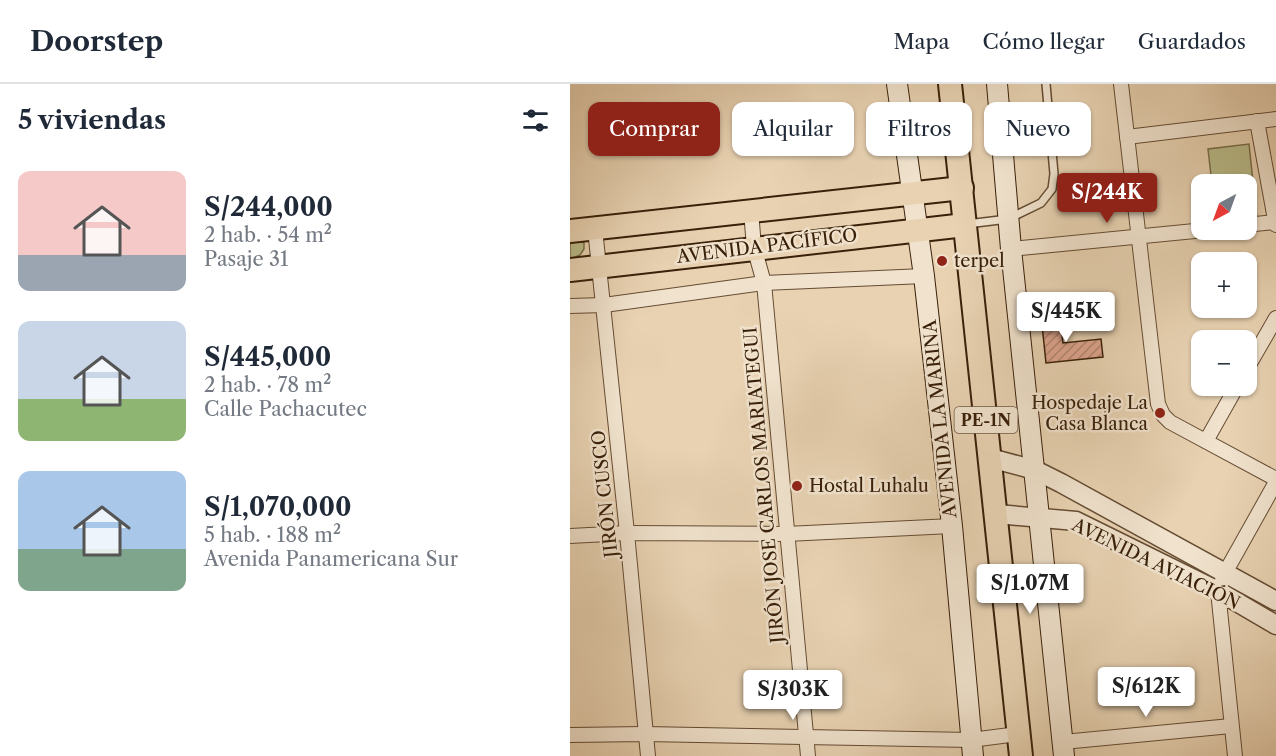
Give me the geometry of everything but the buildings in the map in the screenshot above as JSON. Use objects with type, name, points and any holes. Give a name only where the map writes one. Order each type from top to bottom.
[{"type":"main road","name":"AVENIDA LA MARINA","points":[[897,84],[910,193],[924,276],[952,526],[972,748]]},
{"type":"main road","name":"PE-1N","points":[[950,84],[997,514],[1019,745]]},
{"type":"main road","points":[[997,84],[1008,219],[1063,749]]},
{"type":"main road","name":"AVENIDA PACÍFICO","points":[[570,231],[962,188]]},
{"type":"main road","name":"AVENIDA PACÍFICO","points":[[570,270],[754,247],[965,225]]},
{"type":"street","points":[[1121,84],[1158,404],[1163,415],[1170,422],[1276,481],[1225,573],[1218,591],[1235,756]]},
{"type":"street","points":[[1126,137],[1276,119]]},
{"type":"street","points":[[1257,121],[1275,223],[1257,224]]},
{"type":"street","name":"JIRÓN JOSE CARLOS MARIATEGUI","points":[[751,211],[754,247],[764,284],[808,756]]},
{"type":"street","name":"JIRÓN CUSCO","points":[[595,229],[648,756]]},
{"type":"street","points":[[1011,249],[1191,231]]},
{"type":"street","points":[[570,306],[604,305],[764,284],[924,276]]},
{"type":"street","points":[[1257,351],[1276,318]]},
{"type":"street","points":[[1206,441],[1232,396]]},
{"type":"street","name":"AVENIDA AVIACIÓN","points":[[990,458],[1035,471],[1276,601]]},
{"type":"street","name":"AVENIDA AVIACIÓN","points":[[997,514],[1076,521],[1218,591],[1276,625]]},
{"type":"street","points":[[570,536],[627,533],[786,534],[952,526]]},
{"type":"street","points":[[1063,749],[1232,726]]},
{"type":"street","points":[[570,735],[806,737],[972,748],[1019,745]]},
{"type":"lane","points":[[965,225],[1008,219],[1041,203],[1052,189],[1054,174],[1046,84]]},
{"type":"green space","points":[[1249,144],[1252,174],[1211,174],[1208,149]]},
{"type":"green space","points":[[570,235],[584,243],[584,249],[580,255],[570,259]]},
{"type":"place","name":"terpel","points":[[942,261]]},
{"type":"place","name":"Hospedaje La Casa Blanca","points":[[1160,413]]},
{"type":"place","name":"Hostal Luhalu","points":[[797,486]]}]
